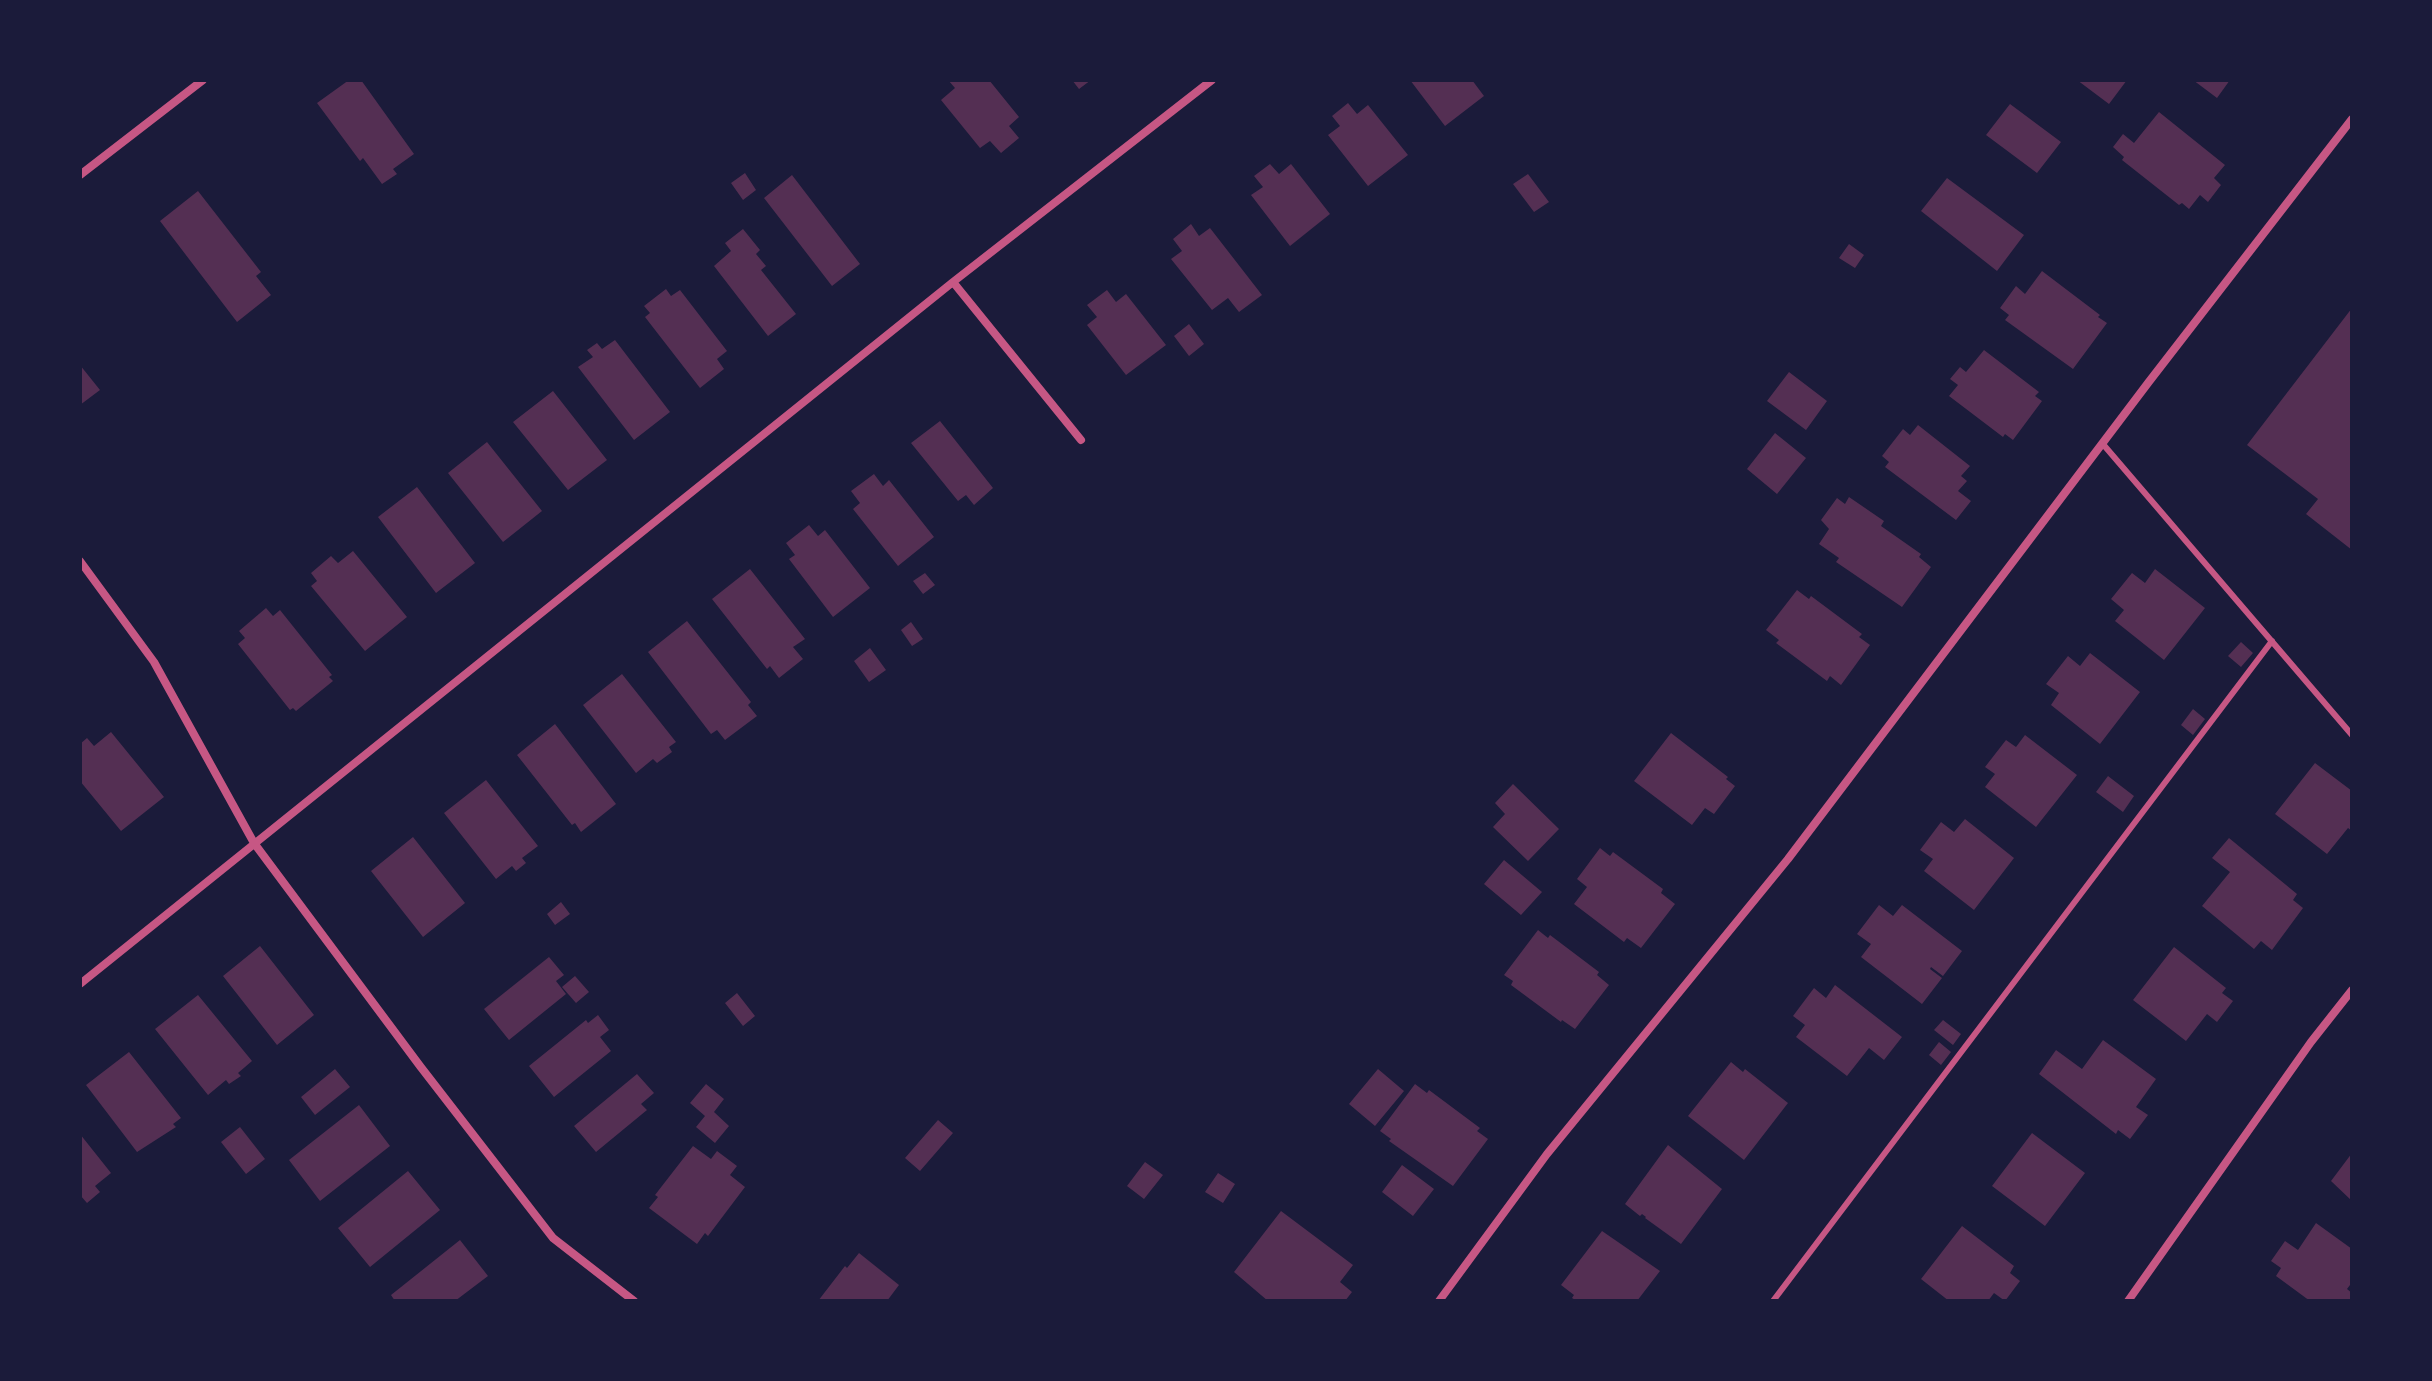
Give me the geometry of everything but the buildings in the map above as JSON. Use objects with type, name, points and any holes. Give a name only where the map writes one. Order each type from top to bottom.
[{"type":"street","points":[[80,175],[203,80]]},
{"type":"street","points":[[80,984],[953,282],[1212,80]]},
{"type":"street","points":[[1439,1301],[1547,1154],[1788,859],[2102,443],[2352,119]]},
{"type":"street","points":[[953,282],[1081,440]]},
{"type":"street","points":[[80,561],[154,662],[254,843],[420,1066],[553,1238],[634,1301]]},
{"type":"street","points":[[2128,1301],[2311,1042],[2352,990]]},
{"type":"lane","points":[[2102,443],[2352,735]]},
{"type":"lane","points":[[1773,1301],[2272,641]]}]
